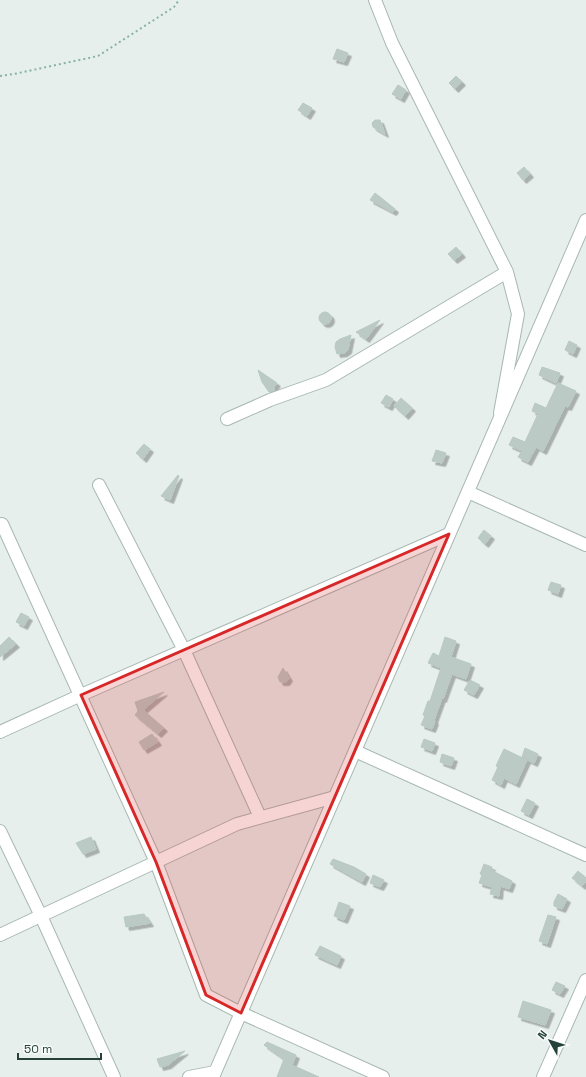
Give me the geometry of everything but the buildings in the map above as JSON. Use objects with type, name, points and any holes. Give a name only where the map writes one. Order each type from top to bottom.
[{"type":"street","points":[[375,0],[392,43],[507,272],[518,314],[498,424]]},
{"type":"street","points":[[189,1077],[214,1075],[468,492],[584,233],[586,220]]},
{"type":"street","points":[[227,419],[270,400],[326,380],[507,272]]},
{"type":"street","points":[[99,485],[184,650],[260,817]]},
{"type":"street","points":[[468,492],[586,545]]},
{"type":"street","points":[[2,524],[156,862],[206,995],[241,1013],[383,1077]]},
{"type":"street","points":[[0,732],[81,695],[450,534]]},
{"type":"street","points":[[355,751],[586,855]]},
{"type":"street","points":[[0,935],[237,824],[335,797]]},
{"type":"street","points":[[0,831],[41,916],[114,1077]]},
{"type":"street","points":[[543,1077],[586,980]]},
{"type":"path","points":[[0,76],[98,56],[174,7],[180,0]]},
{"type":"highlighted area","points":[[449,534],[241,1013],[206,995],[156,862],[81,695]]}]
